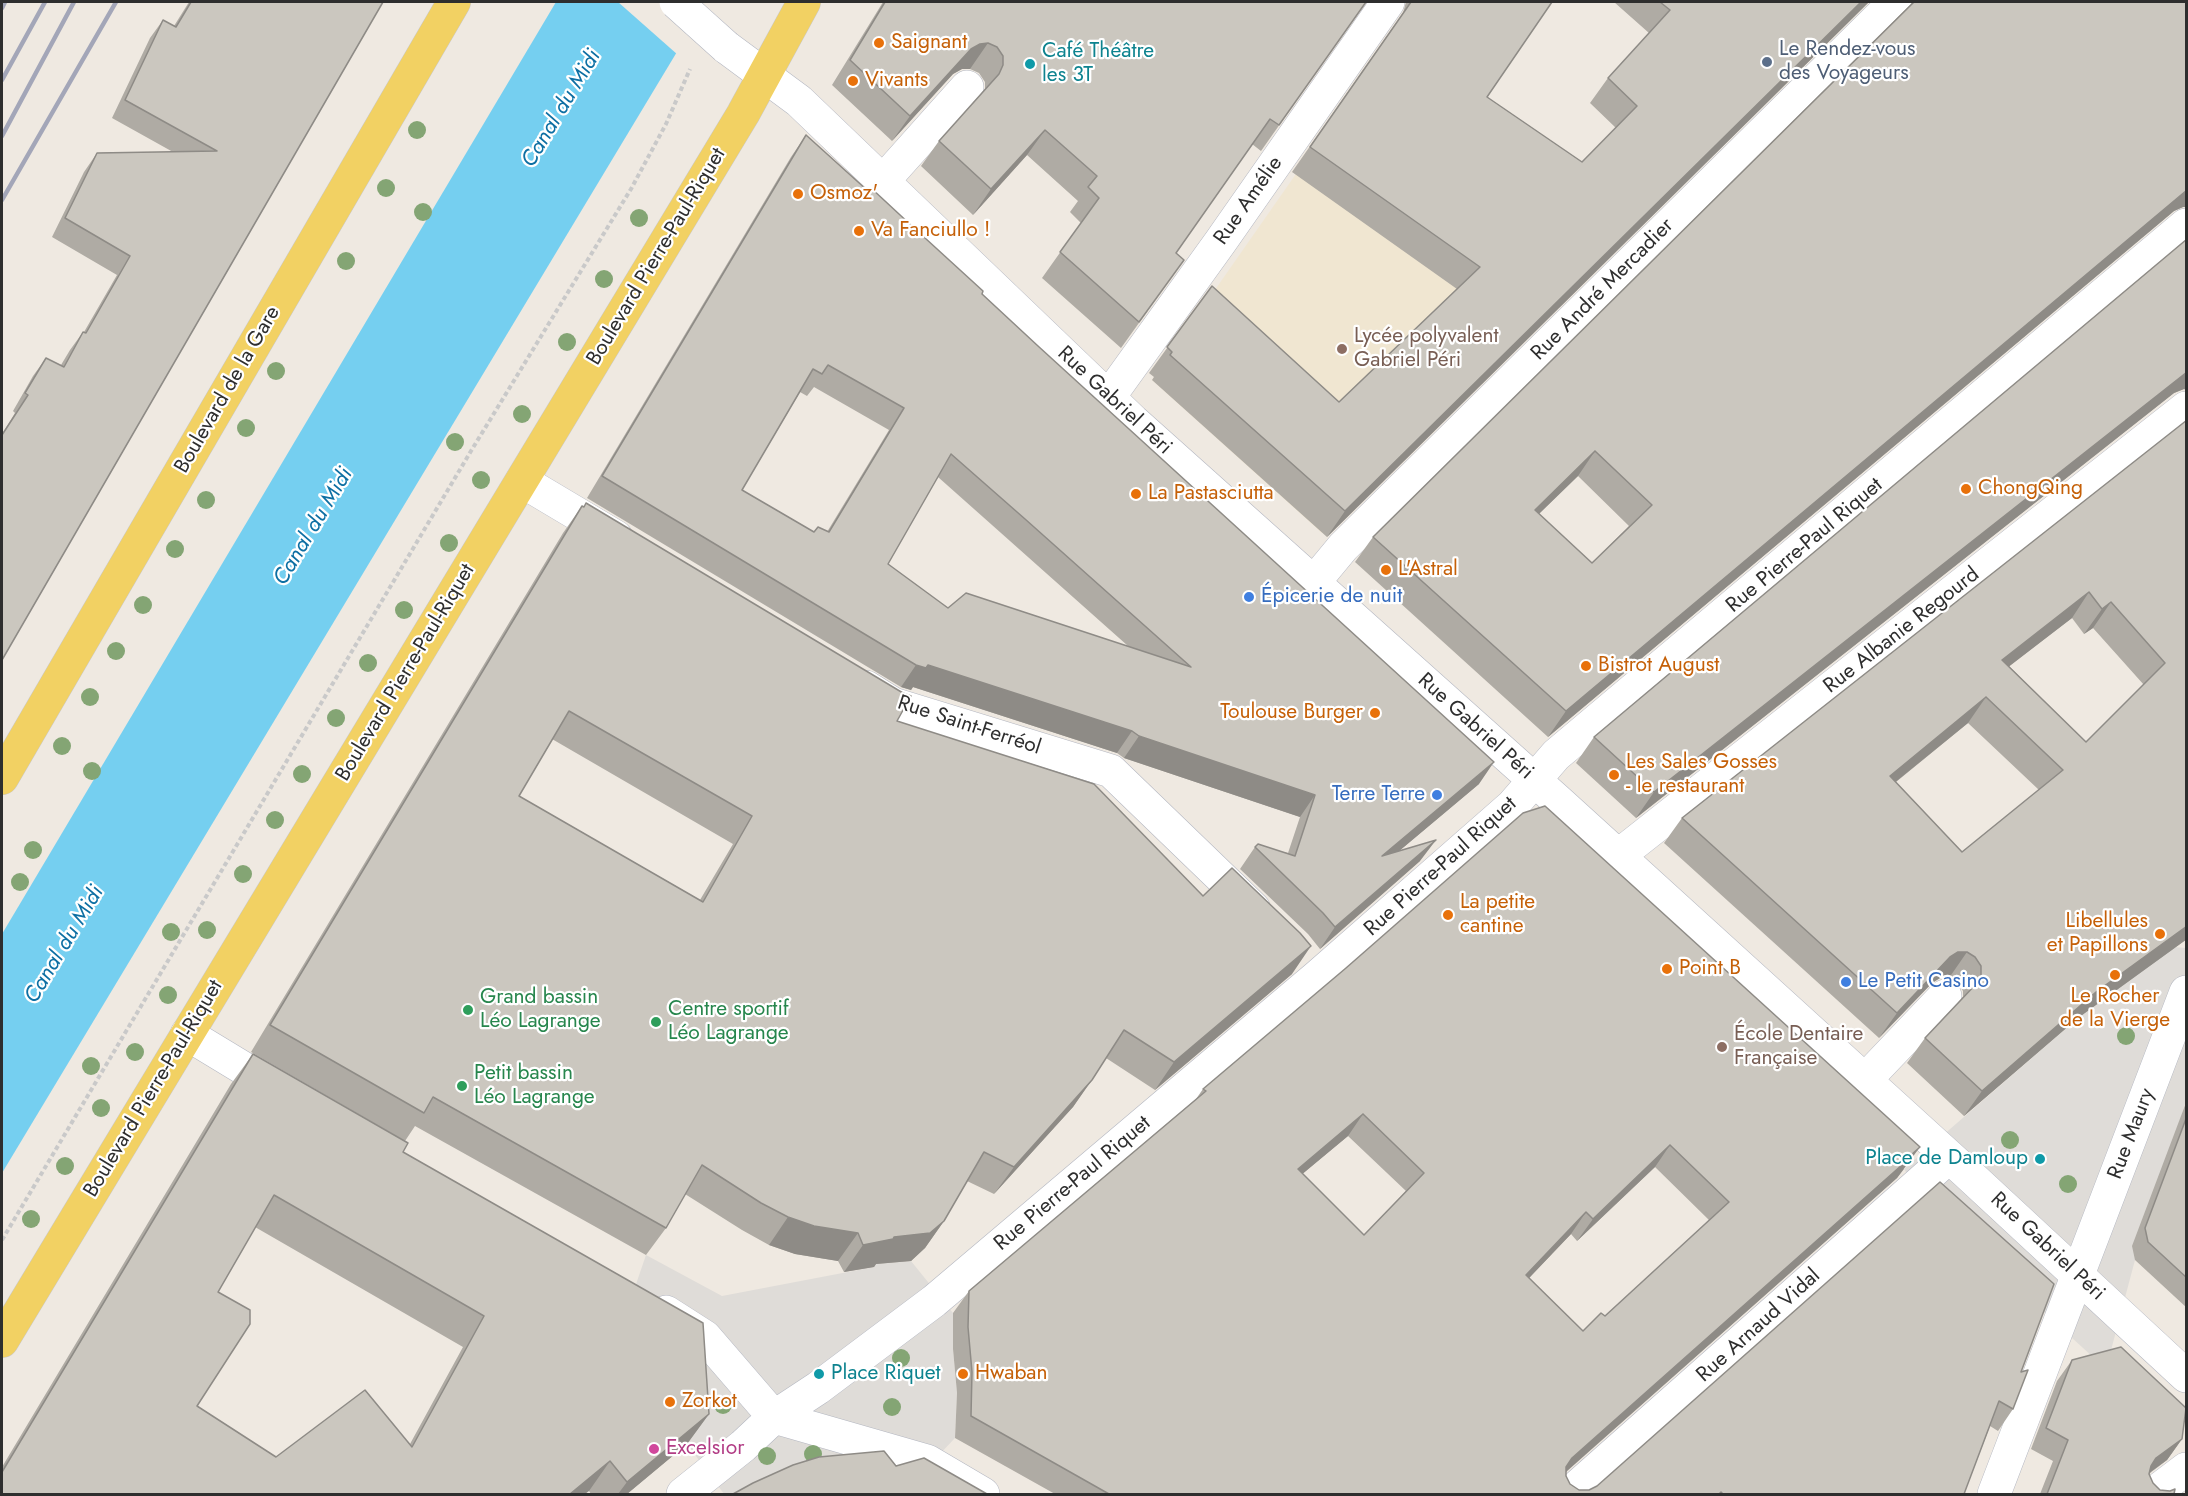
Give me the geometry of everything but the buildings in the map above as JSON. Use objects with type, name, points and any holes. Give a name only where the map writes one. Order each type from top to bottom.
[{"type":"main road","name":"Boulevard de la Gare","points":[[2,778],[454,2]]},
{"type":"main road","name":"Boulevard Pierre-Paul-Riquet","points":[[2,1341],[743,114],[804,2]]},
{"type":"street","name":"Rue Gabriel Péri","points":[[676,2],[726,47],[799,101],[1108,398],[1535,780],[2187,1376]]},
{"type":"street","name":"Rue Amélie","points":[[1108,398],[1388,2]]},
{"type":"street","name":"Rue André Mercadier","points":[[1314,582],[1343,547],[1895,2]]},
{"type":"street","points":[[883,181],[967,87]]},
{"type":"street","name":"Rue Pierre-Paul Riquet","points":[[683,1494],[774,1417],[818,1388],[934,1301],[1310,966],[1512,806],[1556,755],[2187,225]]},
{"type":"street","name":"Rue Albanie Regourd","points":[[1618,856],[2187,408]]},
{"type":"street","points":[[522,481],[638,550]]},
{"type":"street","name":"Rue Saint-Ferréol","points":[[842,673],[893,704],[1111,771],[1278,932]]},
{"type":"street","name":"Rue Maury","points":[[1994,1494],[2187,992]]},
{"type":"street","points":[[1865,1080],[1945,996]]},
{"type":"street","points":[[187,1035],[303,1103]]},
{"type":"street","name":"Rue Arnaud Vidal","points":[[1569,1494],[1949,1157]]},
{"type":"street","points":[[642,1298],[705,1337],[774,1417],[927,1461],[983,1494]]},
{"type":"street","points":[[2153,1494],[2187,1469]]},
{"type":"path","points":[[2,1239],[465,461],[631,189],[666,123],[691,68]]},
{"type":"shaded area","name":"Lycée polyvalent Gabriel Péri","points":[[1326,131],[1542,317],[1322,533],[1152,380]]},
{"type":"shaded area","name":"Place de Damloup","points":[[2174,947],[2186,948],[2186,1101],[2135,1260],[2106,1369],[1931,1209],[1904,1169],[2078,1018]]},
{"type":"shaded area","name":"Place Riquet","points":[[646,1255],[722,1296],[874,1267],[875,1264],[911,1261],[953,1313],[957,1393],[955,1438],[902,1494],[724,1494],[687,1444],[681,1354],[633,1293]]},
{"type":"water","name":"Canal du Midi","points":[[556,2],[707,2],[2,1173],[2,934]]},
{"type":"pier","points":[[618,2],[710,2],[678,55]]},
{"type":"railway","points":[[2,8],[5,2]]},
{"type":"railway","points":[[2,80],[45,2]]},
{"type":"railway","points":[[2,136],[74,2]]},
{"type":"railway","points":[[2,200],[116,2]]},
{"type":"place","name":"Saignant","points":[[879,43]]},
{"type":"place","name":"Le Rendez-vous des Voyageurs","points":[[1767,62]]},
{"type":"place","name":"Café Théâtre les 3T","points":[[1030,64]]},
{"type":"place","name":"Vivants","points":[[853,81]]},
{"type":"place","name":"Osmoz'","points":[[798,194]]},
{"type":"place","name":"Va Fanciullo !","points":[[859,231]]},
{"type":"place","name":"Lycée polyvalent Gabriel Péri","points":[[1342,349]]},
{"type":"place","name":"ChongQing","points":[[1966,489]]},
{"type":"place","name":"La Pastasciutta","points":[[1136,494]]},
{"type":"place","name":"L'Astral","points":[[1386,570]]},
{"type":"place","name":"Épicerie de nuit","points":[[1249,597]]},
{"type":"place","name":"Bistrot August","points":[[1586,666]]},
{"type":"place","name":"Toulouse Burger","points":[[1375,713]]},
{"type":"place","name":"Les Sales Gosses - le restaurant","points":[[1614,775]]},
{"type":"place","name":"Terre Terre","points":[[1437,795]]},
{"type":"place","name":"La petite cantine","points":[[1448,915]]},
{"type":"place","name":"Libellules et Papillons","points":[[2160,934]]},
{"type":"place","name":"Point B","points":[[1667,969]]},
{"type":"place","name":"Le Rocher de la Vierge","points":[[2115,975]]},
{"type":"place","name":"Le Petit Casino","points":[[1846,982]]},
{"type":"place","name":"Grand bassin Léo Lagrange","points":[[468,1010]]},
{"type":"place","name":"Centre sportif Léo Lagrange","points":[[656,1022]]},
{"type":"place","name":"École Dentaire Française","points":[[1722,1047]]},
{"type":"place","name":"Petit bassin Léo Lagrange","points":[[462,1086]]},
{"type":"place","name":"Place de Damloup","points":[[2040,1159]]},
{"type":"place","name":"Place Riquet","points":[[819,1374]]},
{"type":"place","name":"Hwaban","points":[[963,1374]]},
{"type":"place","name":"Zorkot","points":[[670,1402]]},
{"type":"place","name":"Excelsior","points":[[654,1449]]}]
